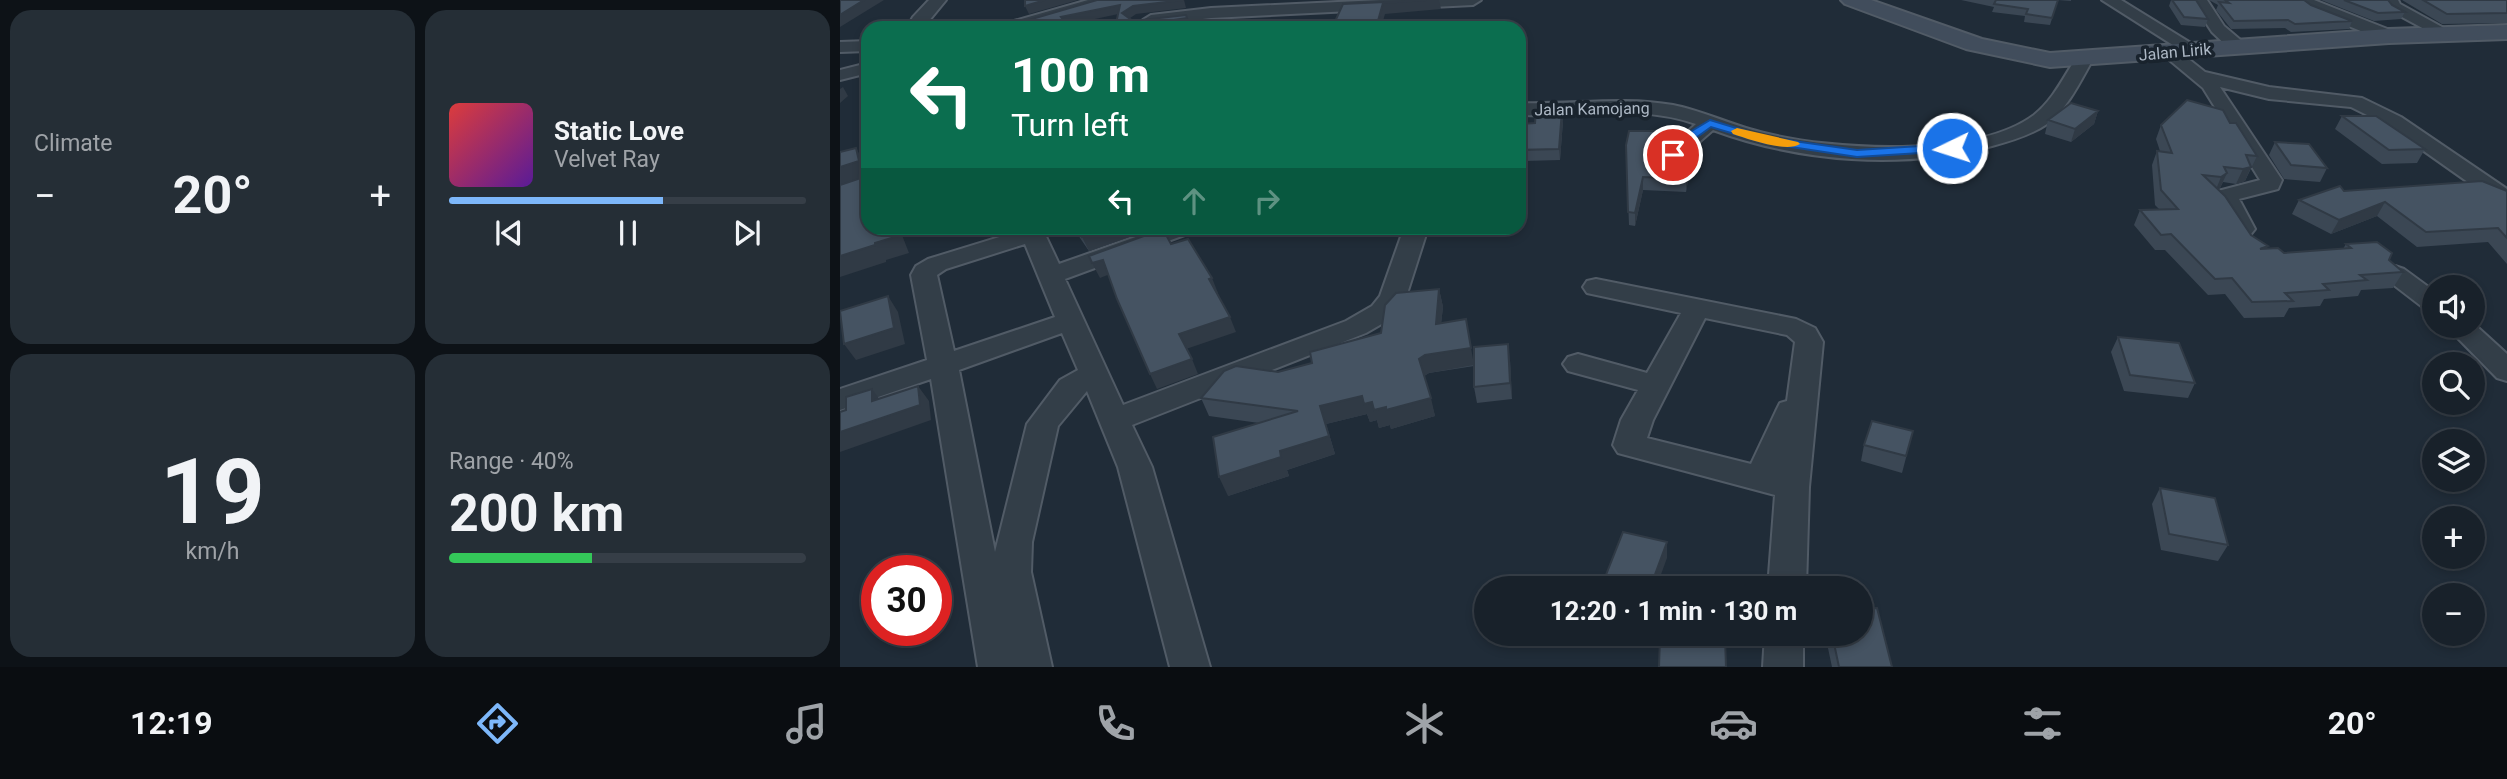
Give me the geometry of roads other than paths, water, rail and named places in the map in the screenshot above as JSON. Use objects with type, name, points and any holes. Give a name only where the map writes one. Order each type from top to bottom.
[{"type":"main road","name":"Jalan Lirik","points":[[1852,0],[1987,49],[2019,57],[2084,60],[2389,36],[2507,32]]},
{"type":"street","points":[[918,21],[938,0]]},
{"type":"street","points":[[1031,21],[1105,0]]},
{"type":"street","points":[[1143,21],[1243,6],[1310,8],[1364,3],[1473,0]]},
{"type":"street","points":[[2110,0],[2181,52],[2210,85],[2271,180],[2270,184],[2226,196],[2236,222],[2259,247]]},
{"type":"street","points":[[2199,0],[2218,29],[2238,47]]},
{"type":"street","points":[[2303,0],[2314,7],[2389,36]]},
{"type":"street","points":[[2390,0],[2394,8],[2445,33]]},
{"type":"street","points":[[1305,21],[1310,8]]},
{"type":"street","points":[[840,47],[861,46]]},
{"type":"street","name":"Jalan Kamojang","points":[[1526,109],[1651,107],[1676,111],[1765,140],[1857,153],[1975,146],[2034,124],[2064,95],[2084,60]]},
{"type":"street","points":[[840,75],[861,70]]},
{"type":"street","points":[[2200,76],[2279,95],[2354,102],[2394,121],[2507,200]]},
{"type":"street","points":[[1662,174],[1673,155],[1689,137],[1710,123]]},
{"type":"street","points":[[998,667],[925,271],[937,264],[1020,235]]},
{"type":"street","points":[[1033,235],[1135,467],[1190,667]]},
{"type":"street","points":[[1050,276],[1163,235]]},
{"type":"street","points":[[1114,420],[1356,327],[1382,312],[1393,297],[1414,235]]},
{"type":"street","points":[[2395,274],[2422,294]]},
{"type":"street","points":[[1596,287],[1796,328],[1805,334],[1809,342],[1792,487],[1788,576]]},
{"type":"street","points":[[1697,308],[1645,382],[1629,445],[1792,487]]},
{"type":"street","points":[[840,400],[1071,321]]},
{"type":"street","points":[[2473,338],[2507,371]]},
{"type":"street","points":[[1578,364],[1645,382]]},
{"type":"street","points":[[1032,667],[1012,572],[1014,542],[1043,424],[1071,387],[1094,373]]},
{"type":"street","points":[[1761,479],[1803,385]]},
{"type":"street","points":[[1783,667],[1784,646]]}]
